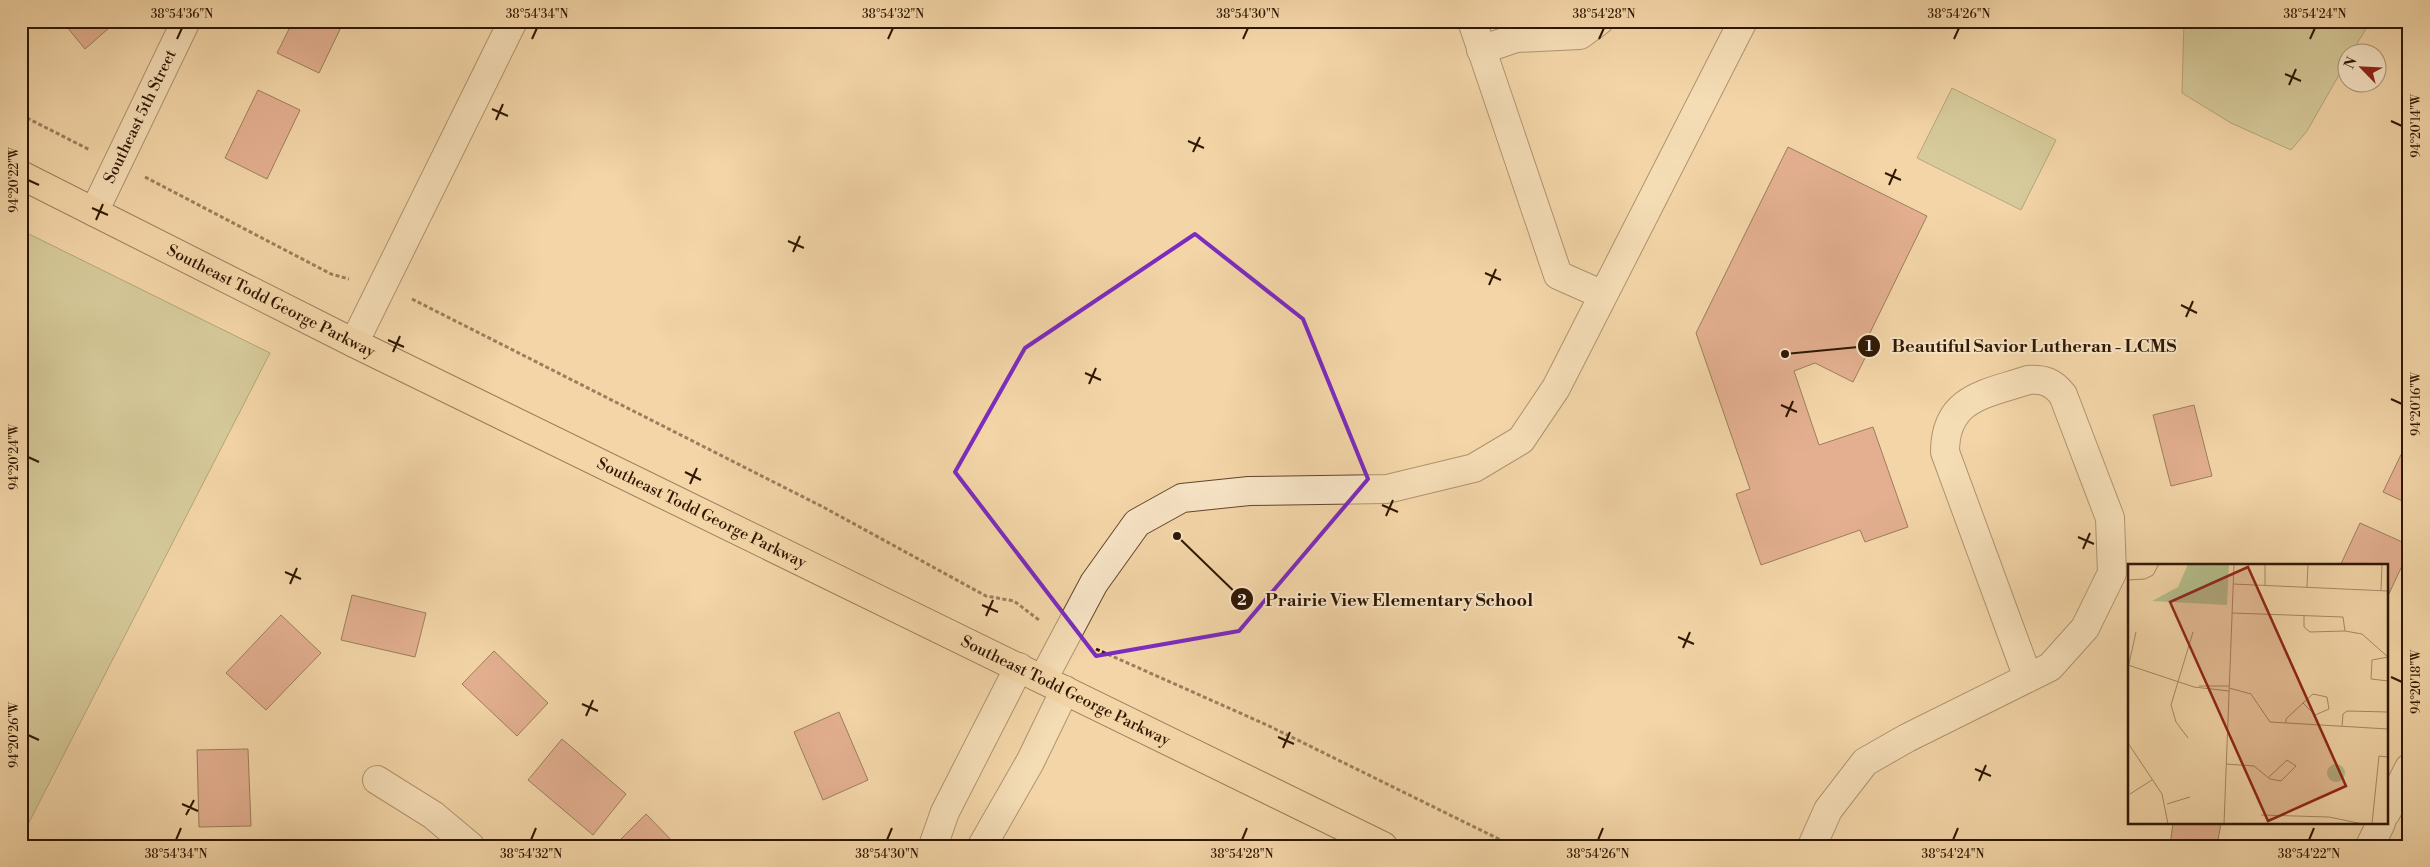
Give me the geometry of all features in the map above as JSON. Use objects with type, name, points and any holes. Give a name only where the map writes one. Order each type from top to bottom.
[{"type":"main road","name":"Southeast Todd George Parkway","points":[[21,175],[354,343],[1383,846]]},
{"type":"street","name":"Southeast 5th Street","points":[[94,212],[186,21]]},
{"type":"street","points":[[354,343],[513,21]]},
{"type":"street","points":[[1472,21],[1558,274],[1603,295]]},
{"type":"street","points":[[1481,50],[1516,38],[1580,35],[1599,21]]},
{"type":"street","points":[[982,846],[1030,762],[1054,685],[1094,584],[1137,524],[1182,498],[1249,491],[1387,489],[1474,468],[1521,440],[1556,388],[1743,21]]},
{"type":"street","points":[[1812,846],[1828,810],[1865,762],[1907,738],[2050,668],[2085,628],[2112,573],[2110,518],[2063,395],[2048,381],[2038,379],[2028,380],[1969,400],[1959,408],[1950,422],[1945,437],[1945,452],[2028,678]]},
{"type":"street","points":[[933,846],[945,812],[1019,667]]},
{"type":"street","points":[[2388,809],[2409,768]]},
{"type":"street","points":[[377,780],[432,815],[470,846]]},
{"type":"street","points":[[2370,846],[2381,824]]},
{"type":"path","points":[[21,115],[86,148]]},
{"type":"path","points":[[161,184],[331,274]]},
{"type":"path","points":[[410,298],[825,508],[986,596],[1014,601]]},
{"type":"path","points":[[1116,658],[1267,725],[1513,846]]},
{"type":"highlighted area","points":[[1195,234],[1303,319],[1368,479],[1239,631],[1096,656],[955,472],[1025,348]]},
{"type":"green space","points":[[2184,21],[2370,21],[2358,42],[2338,42],[2338,77],[2307,131],[2291,150],[2231,123],[2182,93]]},
{"type":"green space","points":[[1952,88],[2056,140],[2021,210],[1917,158]]},
{"type":"green space","points":[[21,230],[270,353],[21,838]]},
{"type":"building","points":[[62,21],[117,21],[85,49]]},
{"type":"building","points":[[293,21],[344,21],[319,73],[277,53]]},
{"type":"building","points":[[258,90],[300,110],[267,179],[225,158]]},
{"type":"building","points":[[1788,147],[1927,216],[1866,341],[1872,344],[1853,382],[1815,363],[1794,371],[1819,445],[1873,427],[1908,527],[1865,542],[1860,530],[1761,565],[1736,494],[1750,489],[1696,333]]},
{"type":"building","points":[[2194,405],[2212,476],[2171,486],[2153,415]]},
{"type":"building","points":[[2409,438],[2409,504],[2383,492]]},
{"type":"building","points":[[2360,523],[2409,545],[2409,551],[2388,596],[2388,564],[2341,564]]},
{"type":"building","points":[[352,595],[426,613],[415,657],[341,640]]},
{"type":"building","points":[[281,615],[321,653],[266,710],[226,673]]},
{"type":"building","points":[[494,651],[548,703],[517,736],[462,684]]},
{"type":"building","points":[[839,712],[868,780],[823,800],[794,732]]},
{"type":"building","points":[[562,739],[626,794],[593,835],[528,780]]},
{"type":"building","points":[[248,749],[251,826],[199,827],[197,750]]},
{"type":"building","points":[[646,814],[677,846],[614,846]]},
{"type":"building","points":[[2173,824],[2221,824],[2217,846],[2170,846]]},
{"type":"place","name":"Beautiful Savior Lutheran - LCMS","points":[[1785,354]]},
{"type":"place","name":"Prairie View Elementary School","points":[[1177,536]]}]
